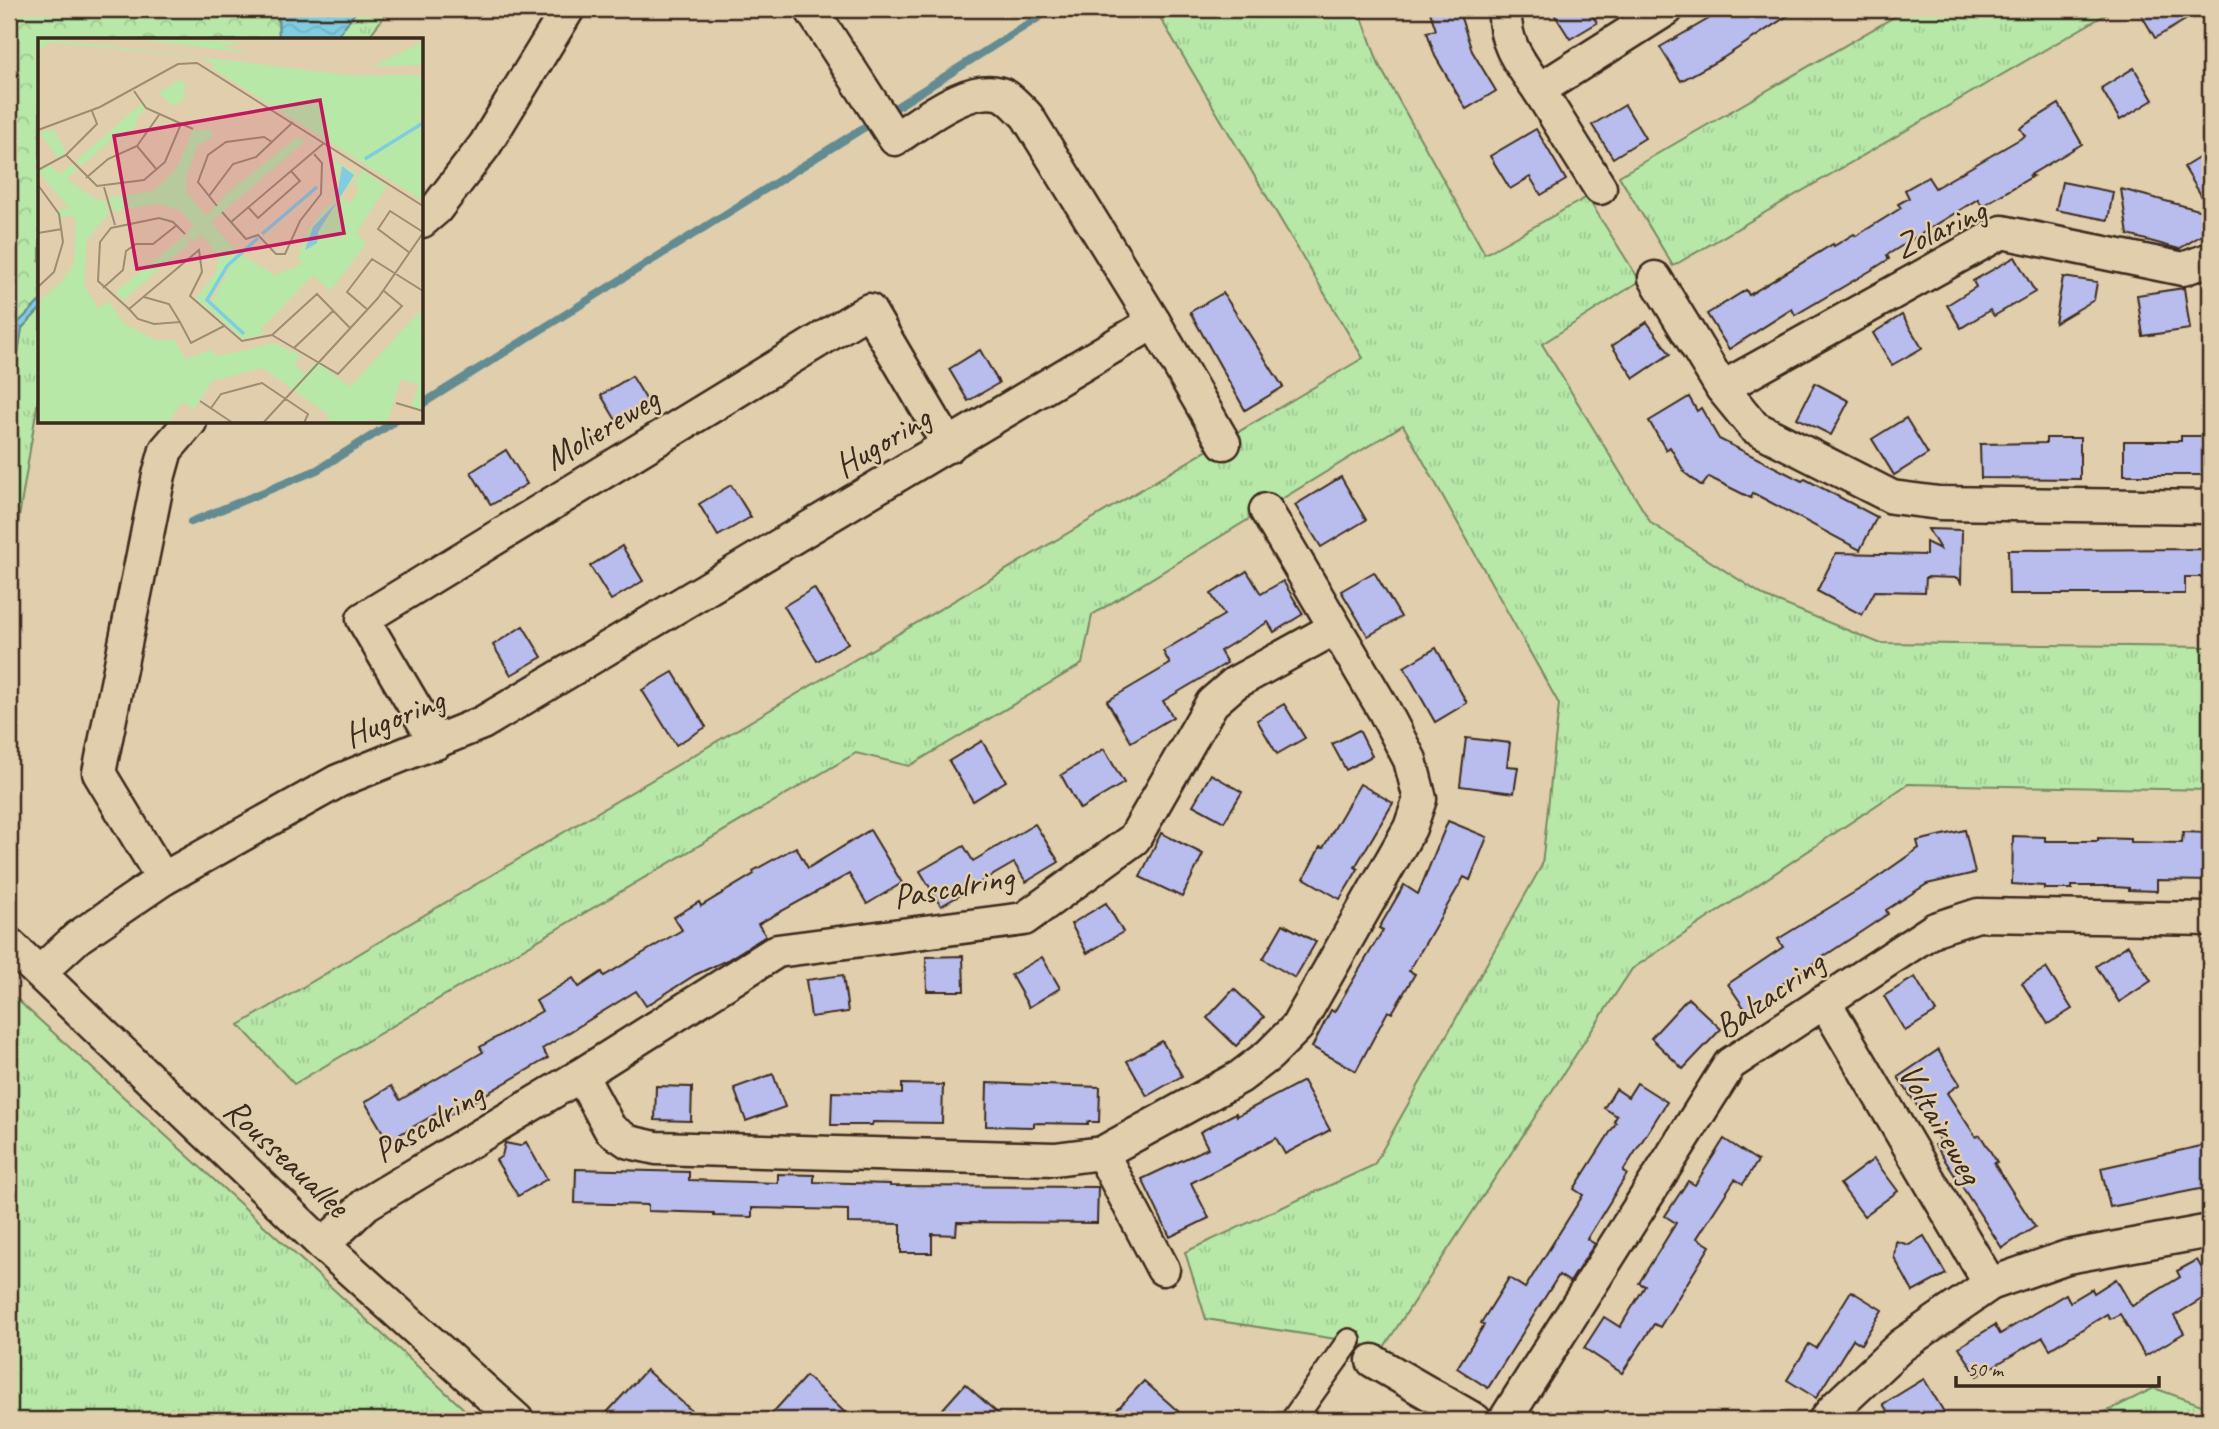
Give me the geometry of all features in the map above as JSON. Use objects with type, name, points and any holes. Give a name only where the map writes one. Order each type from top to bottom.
[{"type":"street","points":[[424,220],[436,209],[485,145],[568,9]]},
{"type":"street","points":[[811,9],[895,139],[958,99],[986,92],[1006,96],[1027,116],[1154,322],[1224,443]]},
{"type":"street","points":[[1505,9],[1504,29],[1514,53],[1600,188]]},
{"type":"street","points":[[1539,90],[1667,9]]},
{"type":"street","name":"Zolaring","points":[[1722,388],[2002,232],[2183,269],[2210,259]]},
{"type":"street","points":[[1655,278],[1722,388],[1754,427],[1892,496],[1939,503],[2210,507]]},
{"type":"street","name":"Moliereweg","points":[[436,743],[363,619],[869,310],[949,446]]},
{"type":"street","name":"Hugoring","points":[[40,972],[78,937],[163,879],[338,781],[482,723],[1154,322]]},
{"type":"street","points":[[163,879],[99,773],[159,475],[166,450],[188,424]]},
{"type":"street","points":[[581,1075],[610,1129],[629,1142],[656,1148],[1055,1159],[1102,1153],[1240,1077],[1269,1055],[1297,1027],[1409,828],[1420,799],[1410,760],[1384,710],[1266,510]]},
{"type":"street","name":"Pascalring","points":[[323,1245],[366,1204],[581,1075],[777,951],[1024,919],[1134,839],[1212,702],[1235,682],[1335,628]]},
{"type":"street","name":"Balzacring","points":[[1505,1420],[1730,1064],[1935,929],[1978,915],[2210,919]]},
{"type":"street","name":"Rousseauallee","points":[[9,944],[323,1245],[517,1420]]},
{"type":"street","name":"Voltaireweg","points":[[1825,1001],[1990,1284]]},
{"type":"street","points":[[1102,1153],[1163,1269]]},
{"type":"street","points":[[1825,1420],[1902,1345],[1990,1284],[2067,1257],[2210,1230]]},
{"type":"street","points":[[1293,1420],[1349,1340]]},
{"type":"street","points":[[1373,1361],[1475,1420]]},
{"type":"green space","points":[[9,9],[278,9],[279,38],[38,38],[38,303],[9,332]]},
{"type":"green space","points":[[358,9],[390,9],[368,38],[336,38]]},
{"type":"green space","points":[[1155,9],[1359,9],[1379,65],[1485,254],[1587,197],[1640,281],[1542,344],[1651,523],[1766,597],[1879,643],[2210,647],[2210,790],[1908,784],[1632,969],[1382,1350],[1349,1341],[1206,1319],[1185,1252],[1374,1165],[1542,865],[1559,704],[1403,425],[1092,615],[1082,664],[909,766],[856,753],[294,1084],[239,1025],[1363,358]]},
{"type":"green space","points":[[1908,9],[2115,9],[1673,266],[1619,176]]},
{"type":"green space","points":[[38,311],[38,400],[9,579],[9,409],[22,328]]},
{"type":"green space","points":[[9,992],[476,1420],[9,1420]]},
{"type":"green space","points":[[2154,1388],[2210,1408],[2210,1420],[2089,1420]]},
{"type":"water","points":[[278,9],[358,9],[336,38],[279,38]]},
{"type":"water","points":[[38,303],[38,311],[22,328],[9,409],[9,332]]},
{"type":"building","points":[[1429,9],[1458,9],[1472,51],[1496,91],[1466,109],[1435,56],[1427,32],[1436,30]]},
{"type":"building","points":[[1551,9],[1589,9],[1597,23],[1570,39]]},
{"type":"building","points":[[1726,9],[1798,9],[1723,58],[1681,81],[1660,47]]},
{"type":"building","points":[[2138,9],[2204,9],[2155,38]]},
{"type":"building","points":[[2134,68],[2153,100],[2120,120],[2101,88]]},
{"type":"building","points":[[2059,104],[2082,144],[1982,206],[1978,199],[1887,255],[1889,259],[1870,271],[1795,315],[1792,309],[1729,349],[1707,314],[1746,290],[1749,295],[1833,244],[1834,246],[1854,234],[1856,236],[1901,208],[1898,204],[1909,198],[1905,190],[1928,177],[1935,188],[2025,136],[2020,128]]},
{"type":"building","points":[[1625,105],[1645,138],[1613,158],[1592,125]]},
{"type":"building","points":[[1536,129],[1566,180],[1541,195],[1530,177],[1510,189],[1490,156]]},
{"type":"building","points":[[2210,151],[2210,210],[2184,167]]},
{"type":"building","points":[[2062,182],[2113,192],[2108,220],[2056,210]]},
{"type":"building","points":[[2121,189],[2210,213],[2210,230],[2179,249],[2128,235]]},
{"type":"building","points":[[2015,257],[2035,292],[1994,316],[1990,310],[1961,328],[1947,305],[1976,287],[1973,281]]},
{"type":"building","points":[[2063,277],[2097,282],[2094,300],[2055,323]]},
{"type":"building","points":[[2184,288],[2190,329],[2143,336],[2137,295]]},
{"type":"building","points":[[1223,293],[1283,387],[1245,410],[1190,312]]},
{"type":"building","points":[[1902,315],[1922,348],[1892,365],[1873,333]]},
{"type":"building","points":[[1647,322],[1670,354],[1634,378],[1612,346]]},
{"type":"building","points":[[980,350],[999,383],[968,401],[949,369]]},
{"type":"building","points":[[632,376],[652,409],[620,427],[601,395]]},
{"type":"building","points":[[1815,383],[1849,401],[1831,435],[1797,418]]},
{"type":"building","points":[[1689,397],[1697,411],[1701,408],[1719,439],[1802,481],[1805,479],[1877,517],[1860,550],[1753,493],[1751,498],[1709,477],[1702,486],[1685,473],[1670,447],[1666,450],[1649,421]]},
{"type":"building","points":[[1906,418],[1928,454],[1894,475],[1872,439]]},
{"type":"building","points":[[2181,436],[2210,436],[2210,475],[2124,475],[2124,441],[2181,441]]},
{"type":"building","points":[[2046,438],[2080,438],[2080,479],[1981,478],[1980,444],[2046,443]]},
{"type":"building","points":[[506,450],[527,484],[491,505],[471,472]]},
{"type":"building","points":[[1341,477],[1366,520],[1321,547],[1295,505]]},
{"type":"building","points":[[731,485],[751,517],[718,536],[699,504]]},
{"type":"building","points":[[1928,529],[1962,530],[1961,583],[1958,578],[1926,577],[1925,592],[1875,591],[1862,615],[1817,591],[1836,553],[1926,555],[1926,542],[1940,549]]},
{"type":"building","points":[[622,546],[643,581],[611,600],[590,566]]},
{"type":"building","points":[[2206,549],[2207,577],[2185,577],[2185,594],[2009,594],[2008,550]]},
{"type":"building","points":[[1247,571],[1261,594],[1283,581],[1303,614],[1274,632],[1268,622],[1220,651],[1227,663],[1163,701],[1173,717],[1131,742],[1107,701],[1170,664],[1163,651],[1224,615],[1211,594]]},
{"type":"building","points":[[1374,572],[1401,617],[1368,636],[1341,591]]},
{"type":"building","points":[[814,588],[848,643],[817,661],[784,606]]},
{"type":"building","points":[[523,626],[542,657],[511,675],[493,645]]},
{"type":"building","points":[[1436,648],[1467,703],[1435,722],[1404,667]]},
{"type":"building","points":[[673,672],[706,727],[676,745],[642,690]]},
{"type":"building","points":[[1284,704],[1305,738],[1277,754],[1257,720]]},
{"type":"building","points":[[1359,730],[1372,756],[1346,770],[1332,744]]},
{"type":"building","points":[[1466,738],[1510,743],[1507,766],[1518,767],[1514,793],[1460,786]]},
{"type":"building","points":[[982,741],[1006,781],[973,801],[949,761]]},
{"type":"building","points":[[1104,749],[1124,783],[1080,809],[1061,775]]},
{"type":"building","points":[[1211,774],[1242,792],[1224,822],[1193,805]]},
{"type":"building","points":[[1360,784],[1393,803],[1355,867],[1358,869],[1340,899],[1304,878],[1320,847],[1323,848]]},
{"type":"building","points":[[1448,821],[1487,837],[1470,880],[1464,877],[1409,971],[1415,974],[1392,1013],[1388,1011],[1356,1071],[1312,1047],[1331,1010],[1334,1012],[1383,930],[1379,928],[1404,885],[1418,894]]},
{"type":"building","points":[[1035,824],[1059,862],[1026,882],[1014,863],[941,906],[920,871],[964,846],[973,861]]},
{"type":"building","points":[[870,830],[902,883],[867,904],[849,874],[758,924],[766,936],[727,960],[695,975],[646,1006],[636,991],[542,1049],[548,1058],[450,1115],[446,1108],[388,1141],[365,1102],[391,1086],[400,1100],[483,1052],[480,1047],[542,1011],[536,1001],[573,978],[579,987],[602,972],[604,976],[682,930],[674,917],[699,902],[701,906],[754,874],[753,871],[796,847],[808,868]]},
{"type":"building","points":[[1965,830],[1975,873],[1927,884],[1886,910],[1888,914],[1776,988],[1780,995],[1749,1015],[1728,984],[1783,947],[1778,939],[1868,884],[1919,848],[1917,841]]},
{"type":"building","points":[[2183,832],[2210,833],[2210,881],[2157,880],[2157,891],[2129,890],[2115,886],[2044,889],[2044,886],[2012,884],[2013,836],[2045,837],[2045,841],[2098,841],[2098,838],[2182,843]]},
{"type":"building","points":[[1161,833],[1203,854],[1182,897],[1140,877]]},
{"type":"building","points":[[1106,903],[1123,932],[1087,953],[1071,924]]},
{"type":"building","points":[[1283,924],[1316,942],[1295,978],[1263,959]]},
{"type":"building","points":[[2128,945],[2151,981],[2119,1002],[2096,966]]},
{"type":"building","points":[[963,956],[964,991],[927,991],[926,957]]},
{"type":"building","points":[[1042,957],[1060,988],[1029,1007],[1011,975]]},
{"type":"building","points":[[2046,968],[2072,1009],[2048,1024],[2022,983]]},
{"type":"building","points":[[843,975],[848,1012],[811,1017],[806,980]]},
{"type":"building","points":[[1915,977],[1936,1012],[1905,1031],[1884,996]]},
{"type":"building","points":[[1234,989],[1264,1017],[1236,1046],[1207,1018]]},
{"type":"building","points":[[1688,998],[1721,1029],[1683,1069],[1651,1038]]},
{"type":"building","points":[[1162,1041],[1182,1076],[1147,1096],[1127,1061]]},
{"type":"building","points":[[1938,1050],[1960,1084],[1947,1093],[1976,1137],[1980,1135],[1997,1162],[1994,1163],[2035,1227],[2002,1248],[1935,1145],[1941,1142],[1898,1077]]},
{"type":"building","points":[[773,1074],[785,1107],[746,1121],[734,1088]]},
{"type":"building","points":[[1303,1081],[1330,1130],[1285,1154],[1276,1138],[1191,1183],[1209,1218],[1170,1237],[1142,1179],[1208,1148],[1200,1132]]},
{"type":"building","points":[[987,1083],[1100,1087],[1099,1122],[1034,1123],[1034,1127],[986,1126]]},
{"type":"building","points":[[1637,1083],[1667,1102],[1623,1171],[1627,1174],[1587,1239],[1595,1244],[1570,1282],[1559,1275],[1488,1388],[1457,1368],[1509,1278],[1525,1288],[1583,1195],[1574,1189],[1616,1123],[1614,1121],[1617,1116],[1604,1108],[1616,1089],[1628,1097]]},
{"type":"building","points":[[902,1084],[943,1085],[942,1123],[873,1122],[872,1125],[831,1125],[832,1092],[902,1094]]},
{"type":"building","points":[[656,1086],[692,1087],[691,1121],[655,1120]]},
{"type":"building","points":[[1724,1139],[1758,1161],[1743,1184],[1735,1179],[1697,1238],[1710,1246],[1660,1327],[1654,1324],[1622,1373],[1584,1348],[1604,1317],[1620,1327],[1645,1286],[1639,1283],[1676,1223],[1665,1216],[1688,1181],[1695,1185]]},
{"type":"building","points":[[526,1142],[547,1179],[518,1196],[496,1160],[502,1156],[505,1143],[520,1146]]},
{"type":"building","points":[[2210,1144],[2210,1187],[2110,1207],[2101,1168]]},
{"type":"building","points":[[1874,1159],[1898,1191],[1864,1216],[1840,1184]]},
{"type":"building","points":[[576,1169],[689,1172],[689,1180],[778,1183],[778,1174],[814,1175],[814,1182],[890,1186],[1098,1187],[1097,1223],[957,1222],[956,1235],[932,1234],[932,1253],[901,1253],[901,1224],[848,1223],[848,1210],[752,1208],[752,1217],[648,1211],[648,1205],[575,1203]]},
{"type":"building","points":[[1924,1236],[1946,1274],[1913,1292],[1894,1257],[1896,1241],[1909,1245]]},
{"type":"building","points":[[2197,1260],[2210,1282],[2210,1294],[2174,1316],[2184,1333],[2145,1356],[2120,1314],[2110,1319],[2107,1314],[2050,1349],[2043,1337],[1977,1376],[1959,1347],[1995,1325],[2000,1334],[2066,1294],[2070,1302],[2092,1289],[2094,1293],[2116,1279],[2132,1306],[2180,1277],[2177,1271]]},
{"type":"building","points":[[1851,1291],[1882,1310],[1861,1344],[1853,1339],[1816,1398],[1787,1380],[1809,1344],[1816,1348]]},
{"type":"building","points":[[646,1370],[702,1420],[600,1420]]},
{"type":"building","points":[[806,1376],[853,1420],[766,1420]]},
{"type":"building","points":[[1924,1379],[1944,1412],[1930,1420],[1893,1420],[1883,1404]]},
{"type":"building","points":[[1144,1381],[1188,1420],[1107,1420]]},
{"type":"building","points":[[965,1384],[1005,1420],[933,1420]]},
{"type":"waterway","points":[[887,113],[1052,9]]},
{"type":"waterway","points":[[424,403],[876,120]]},
{"type":"waterway","points":[[191,522],[317,470],[391,424]]}]
